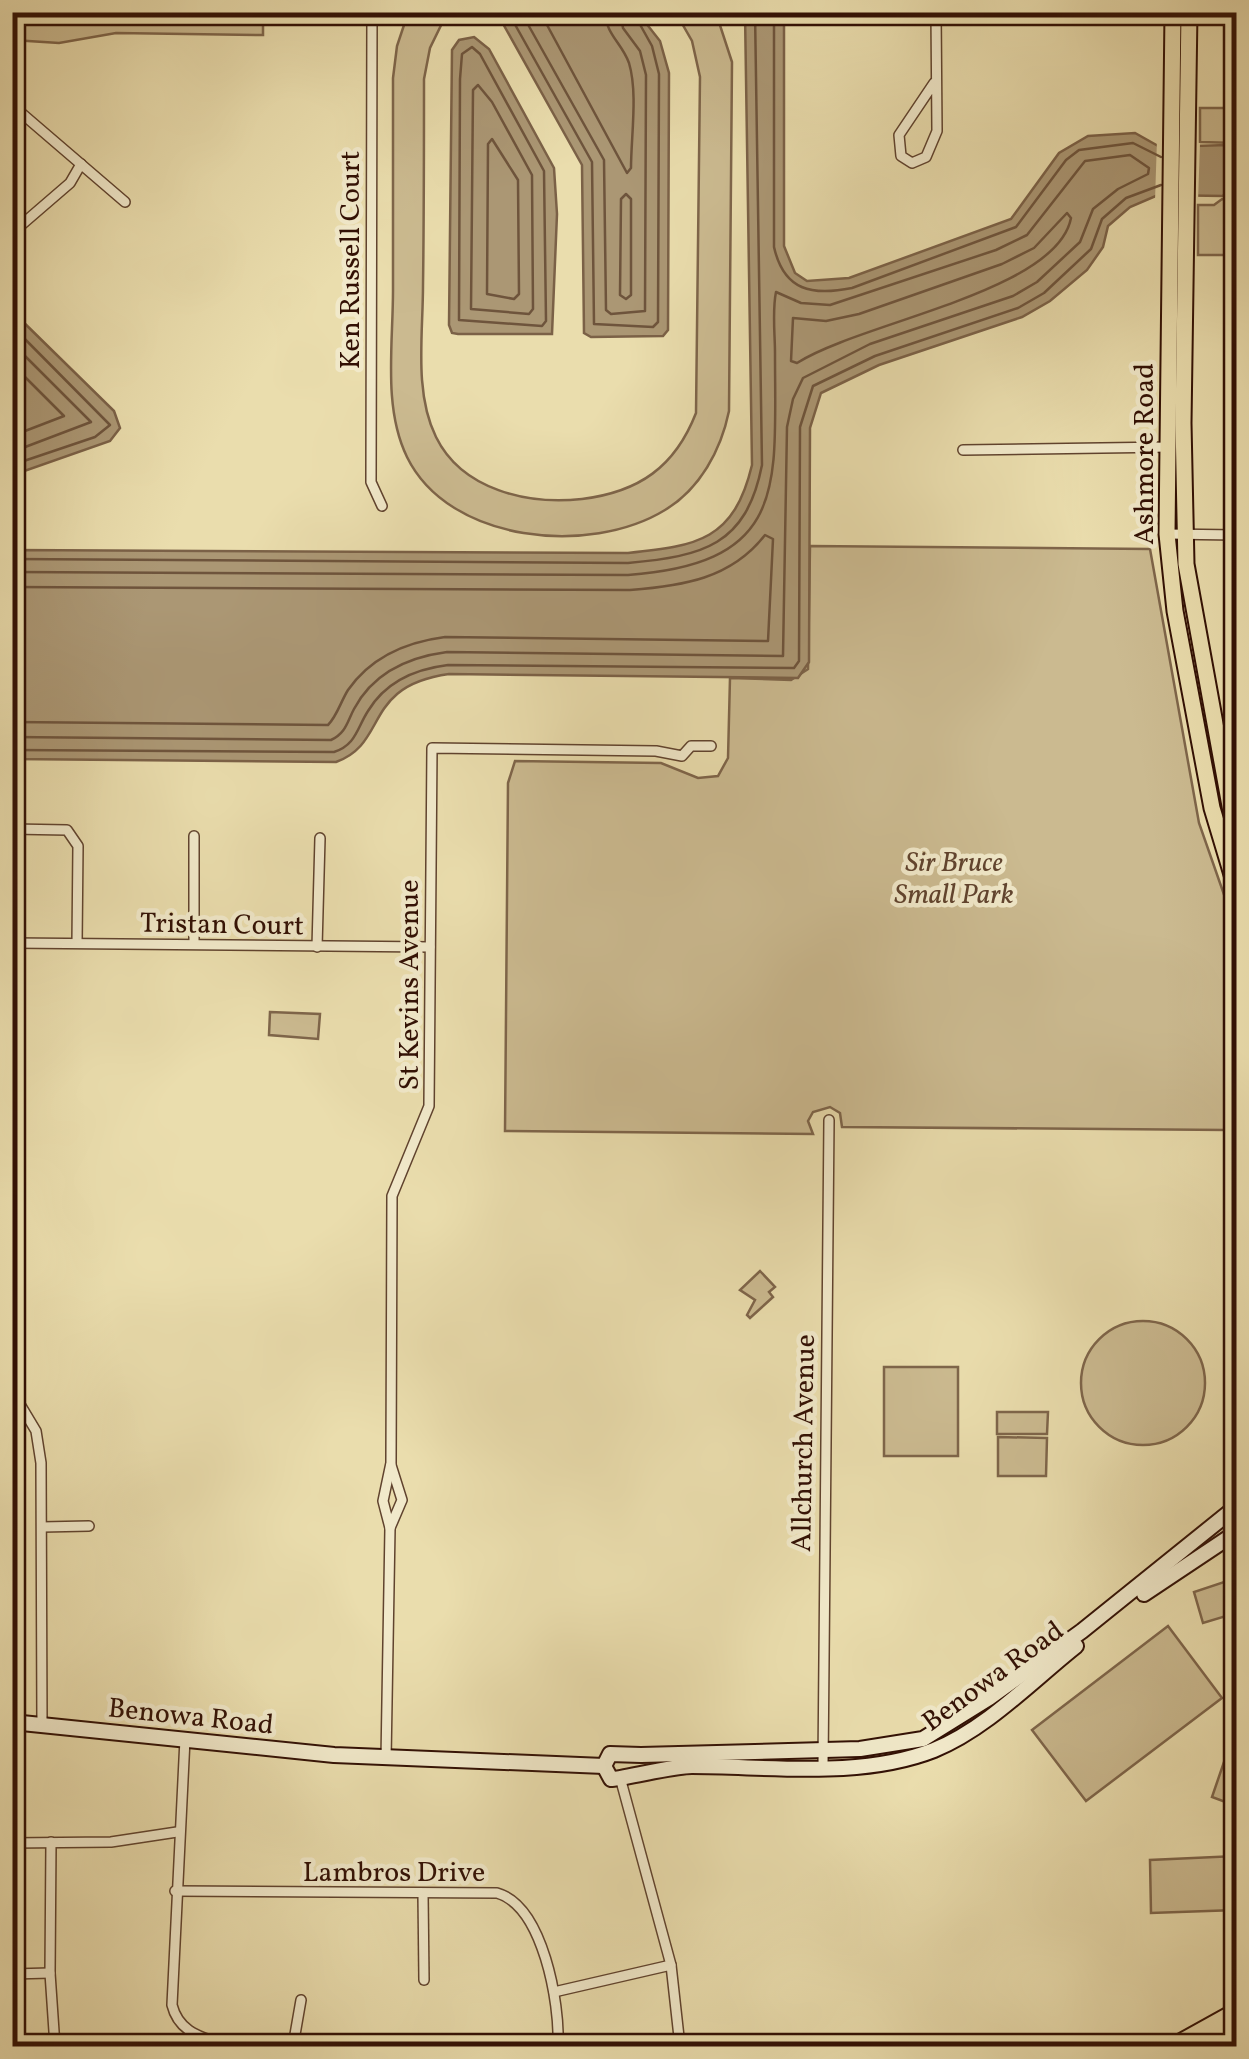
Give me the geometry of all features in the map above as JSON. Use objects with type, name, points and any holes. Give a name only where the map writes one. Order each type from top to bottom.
[{"type":"main road","name":"Ashmore Road","points":[[1173,12],[1167,534],[1175,611],[1212,808],[1236,888]]},
{"type":"main road","name":"Ashmore Road","points":[[1189,12],[1183,446],[1186,534],[1191,598],[1236,839]]},
{"type":"main road","points":[[1171,116],[1189,108]]},
{"type":"main road","name":"Benowa Road","points":[[626,1777],[666,1766],[823,1759],[908,1743],[950,1725],[1082,1631],[1236,1508]]},
{"type":"main road","points":[[1224,1520],[1234,1537]]},
{"type":"main road","name":"Benowa Road","points":[[628,1753],[886,1762],[954,1740],[1137,1599],[1234,1537]]},
{"type":"main road","name":"Benowa Road","points":[[12,1722],[386,1758],[604,1766]]},
{"type":"main road","points":[[628,1753],[634,1764],[626,1777],[611,1778],[604,1766],[610,1754],[628,1753]]},
{"type":"main road","points":[[1172,2046],[1236,2011]]},
{"type":"main road","points":[[1201,2046],[1236,2027]]},
{"type":"street","name":"Ken Russell Court","points":[[372,12],[371,482],[382,506]]},
{"type":"street","points":[[934,83],[899,135],[900,156],[912,163],[926,157],[936,137],[936,12]]},
{"type":"street","points":[[12,105],[125,202]]},
{"type":"street","points":[[12,233],[70,183],[81,164]]},
{"type":"street","points":[[963,450],[1183,446]]},
{"type":"street","points":[[1167,534],[1236,535]]},
{"type":"street","name":"St Kevins Avenue","points":[[386,1758],[390,1528],[384,1496],[391,1463],[392,1196],[428,1116],[432,748],[656,751],[682,756],[691,746],[711,746]]},
{"type":"street","points":[[12,830],[67,830],[78,846],[78,943]]},
{"type":"street","points":[[194,836],[194,943]]},
{"type":"street","points":[[317,947],[320,838]]},
{"type":"street","name":"Tristan Court","points":[[12,943],[430,946]]},
{"type":"street","name":"Allchurch Avenue","points":[[823,1759],[829,1120]]},
{"type":"street","points":[[12,1391],[36,1431],[42,1527],[42,1726]]},
{"type":"street","name":"St Kevins Avenue","points":[[390,1528],[402,1503],[391,1463]]},
{"type":"street","points":[[384,1496],[399,1494]]},
{"type":"street","points":[[42,1527],[90,1526]]},
{"type":"street","points":[[185,1738],[177,1832],[172,2005],[176,2021],[189,2032],[227,2046]]},
{"type":"street","points":[[626,1777],[670,1966],[680,2046]]},
{"type":"street","points":[[12,1843],[111,1842],[177,1832]]},
{"type":"street","points":[[51,1842],[50,1973],[55,2046]]},
{"type":"street","name":"Lambros Drive","points":[[175,1892],[497,1893],[514,1898],[528,1912],[554,1992],[558,2046]]},
{"type":"street","points":[[422,1894],[424,1980]]},
{"type":"street","points":[[554,1992],[670,1966]]},
{"type":"street","points":[[12,1974],[50,1973]]},
{"type":"street","points":[[293,2046],[301,2000]]},
{"type":"green space","points":[[12,13],[263,13],[263,35],[116,33],[59,43],[13,40]]},
{"type":"green space","points":[[408,13],[447,13],[430,48],[424,79],[421,363],[429,420],[448,455],[479,481],[519,496],[561,500],[602,496],[652,474],[677,448],[696,413],[700,77],[692,41],[676,13],[716,13],[732,62],[729,411],[721,440],[699,480],[665,510],[634,524],[599,533],[524,533],[487,524],[454,508],[427,486],[407,457],[395,418],[391,376],[393,78],[397,46]]},
{"type":"green space","points":[[1200,108],[1236,108],[1236,143],[1200,142]]},
{"type":"green space","points":[[1222,199],[1236,203],[1236,255],[1198,255],[1198,205],[1214,205]]},
{"type":"green space","name":"Sir Bruce Small Park","points":[[810,546],[1150,549],[1199,823],[1228,906],[1226,1130],[842,1127],[840,1113],[830,1107],[813,1112],[808,1121],[813,1134],[505,1131],[508,783],[515,761],[661,763],[698,778],[718,776],[728,758],[730,678],[791,680],[808,669]]},
{"type":"green space","points":[[270,1012],[320,1014],[318,1039],[269,1035]]},
{"type":"green space","points":[[760,1271],[775,1287],[769,1292],[773,1297],[750,1318],[747,1315],[755,1300],[740,1290]]},
{"type":"green space","points":[[1143,1321],[1167,1326],[1187,1339],[1200,1359],[1205,1383],[1200,1407],[1187,1427],[1167,1440],[1143,1445],[1119,1440],[1099,1427],[1086,1407],[1081,1383],[1086,1359],[1099,1339],[1119,1326]]},
{"type":"green space","points":[[884,1367],[958,1367],[958,1456],[884,1456]]},
{"type":"green space","points":[[997,1412],[1048,1412],[1047,1434],[997,1434]]},
{"type":"green space","points":[[998,1437],[1047,1438],[1046,1476],[998,1476]]},
{"type":"green space","points":[[1224,1582],[1233,1614],[1203,1623],[1194,1592]]},
{"type":"green space","points":[[1168,1626],[1222,1698],[1086,1801],[1032,1730]]},
{"type":"green space","points":[[1236,1727],[1236,1806],[1212,1797]]},
{"type":"green space","points":[[1236,1856],[1236,1910],[1151,1913],[1150,1860]]},
{"type":"water","points":[[497,13],[638,13],[660,41],[669,73],[668,330],[663,336],[591,337],[584,333],[582,165]]},
{"type":"water","points":[[745,13],[784,13],[784,246],[795,273],[807,281],[849,278],[1011,219],[1059,153],[1088,136],[1135,133],[1160,147],[1227,145],[1231,182],[1223,196],[1158,195],[1130,207],[1108,226],[1103,247],[1087,270],[1050,301],[1022,317],[879,365],[821,393],[810,428],[809,662],[798,678],[449,674],[421,680],[402,690],[389,702],[364,742],[336,762],[13,759],[13,550],[628,553],[693,542],[723,524],[735,509],[752,465]]},
{"type":"water","points":[[474,37],[489,49],[554,168],[557,214],[552,334],[458,334],[452,333],[449,325],[452,50],[459,40]]},
{"type":"water","points":[[13,312],[114,411],[120,428],[110,441],[13,475]]},
{"type":"pier","points":[[1157,139],[1200,143],[1198,202],[1155,201]]}]
